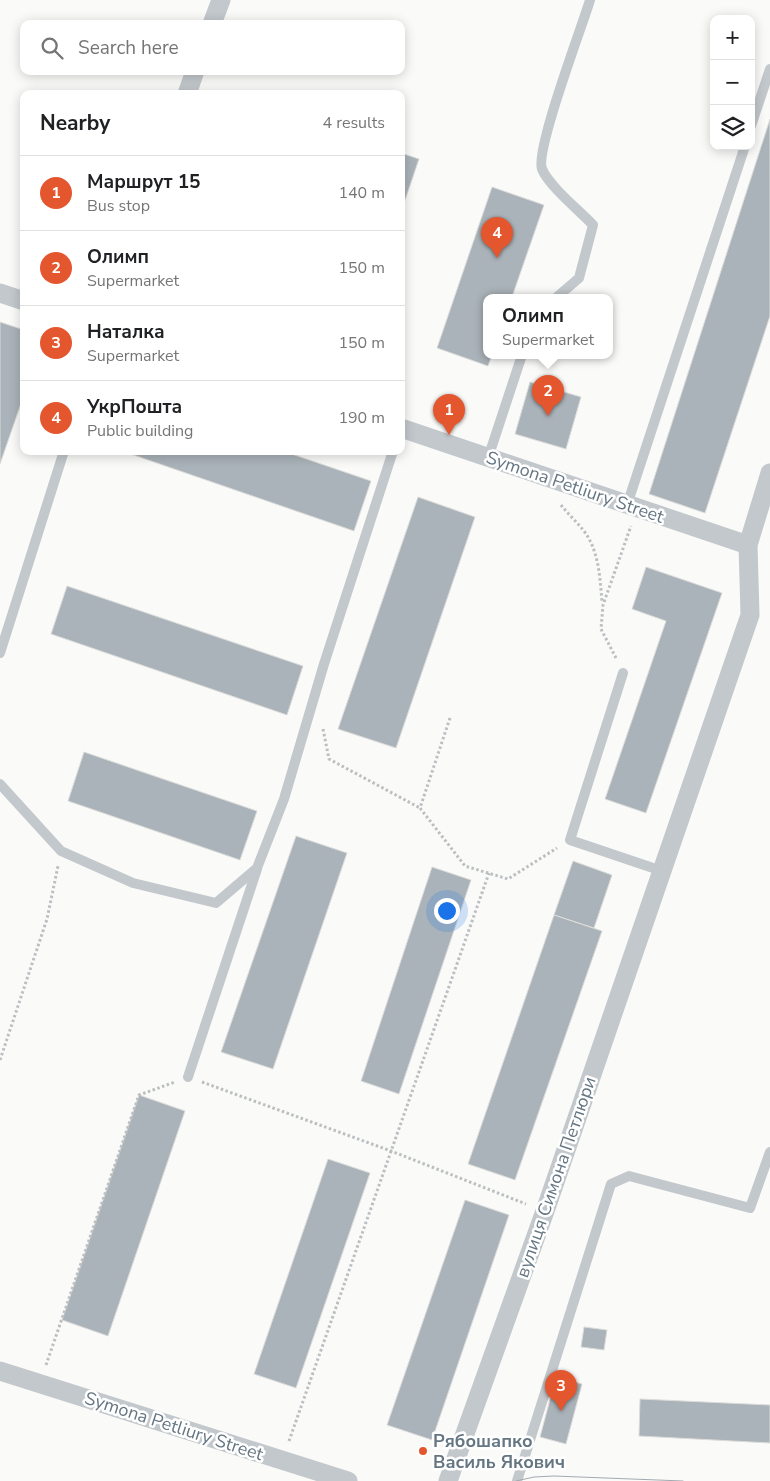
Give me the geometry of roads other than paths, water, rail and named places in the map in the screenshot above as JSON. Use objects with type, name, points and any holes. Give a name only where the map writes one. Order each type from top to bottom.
[{"type":"street","points":[[214,20],[221,0]]},
{"type":"street","points":[[188,90],[194,75]]},
{"type":"street","points":[[0,293],[20,300]]},
{"type":"street","name":"Symona Petliury Street","points":[[405,429],[748,545]]},
{"type":"street","points":[[662,871],[750,615],[748,545],[770,472]]},
{"type":"street","name":"вулиця Симона Петлюри","points":[[448,1481],[545,1211],[662,871]]},
{"type":"street","name":"Symona Petliury Street","points":[[0,1371],[348,1481]]},
{"type":"lane","points":[[560,294],[579,278],[593,225],[553,184],[542,168],[542,156],[551,118],[590,0]]},
{"type":"lane","points":[[755,114],[770,69]]},
{"type":"lane","points":[[632,507],[744,150]]},
{"type":"lane","points":[[488,458],[521,359]]},
{"type":"lane","points":[[0,653],[63,455]]},
{"type":"lane","points":[[188,1077],[257,868],[284,799],[316,690],[392,455]]},
{"type":"lane","points":[[623,673],[570,840],[662,871]]},
{"type":"lane","points":[[0,784],[61,851],[133,883],[216,903],[257,868]]},
{"type":"lane","points":[[517,1481],[611,1184],[629,1176],[750,1208],[770,1152]]},
{"type":"tram line","points":[[516,1481],[534,1477],[554,1476],[683,1481]]},
{"type":"place","name":"УкрПошта","points":[[497,258]]},
{"type":"place","name":"Олимп","points":[[548,416]]},
{"type":"place","name":"Маршрут 15","points":[[449,435]]},
{"type":"place","name":"Наталка","points":[[561,1411]]},
{"type":"place","name":"Рябошапко Василь Якович","points":[[423,1451]]}]
